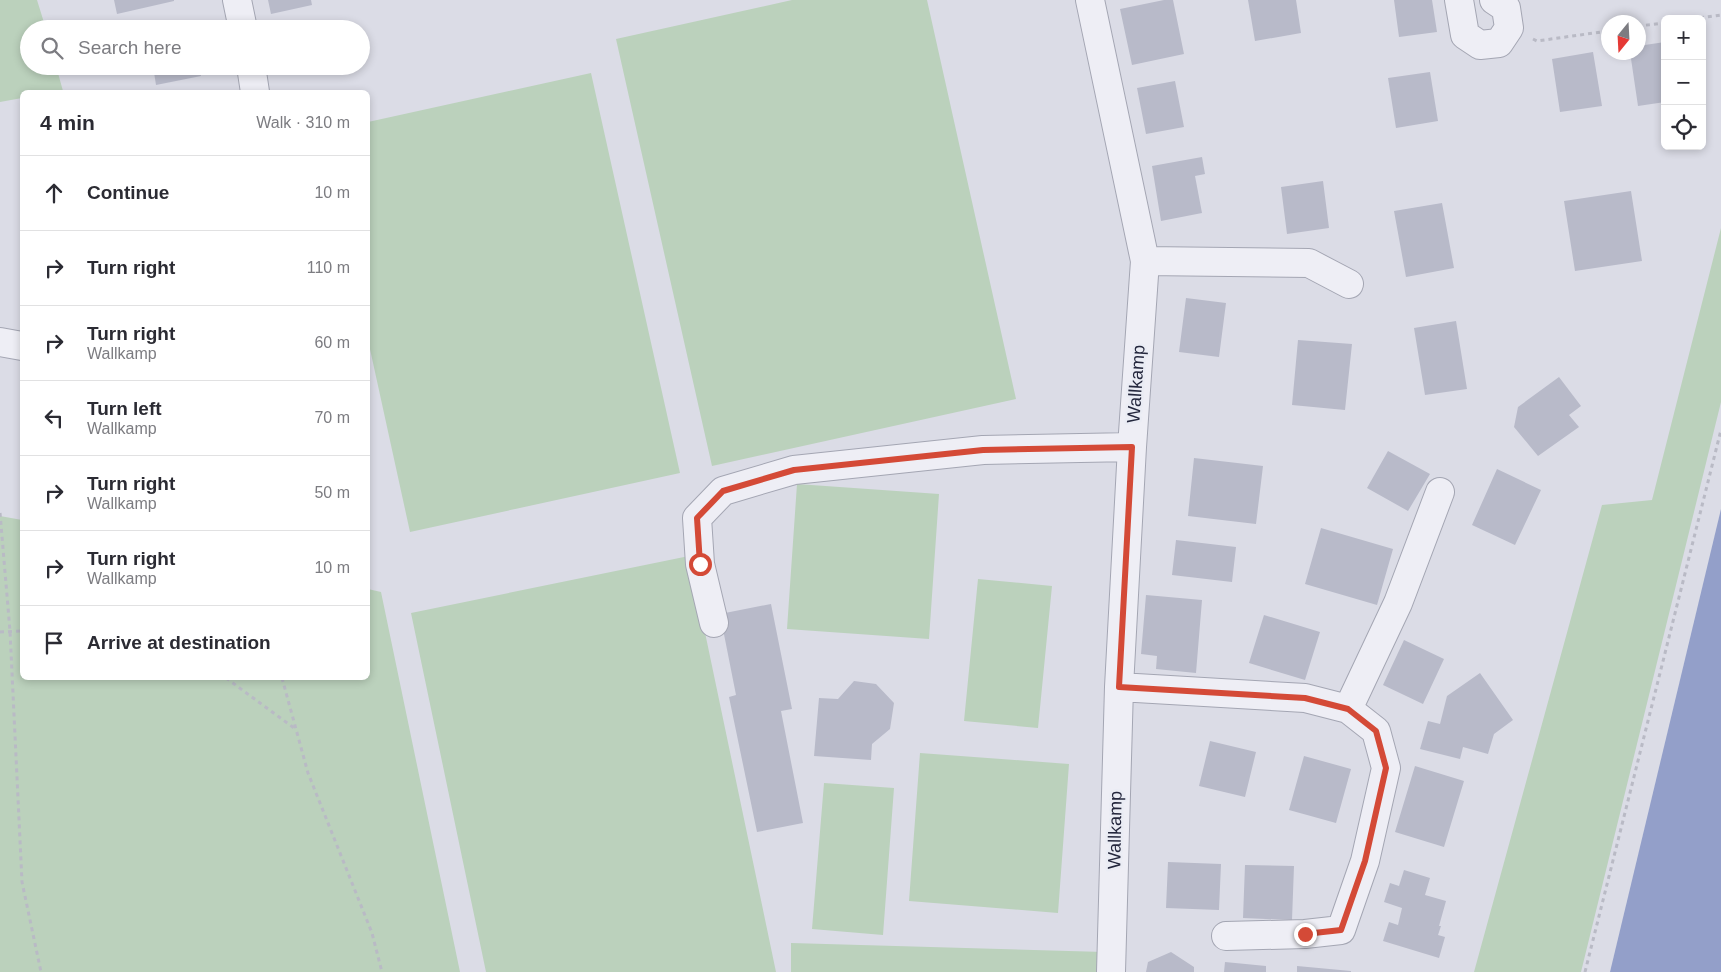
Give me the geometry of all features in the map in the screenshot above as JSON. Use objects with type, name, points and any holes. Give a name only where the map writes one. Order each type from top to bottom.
[{"type":"street","points":[[237,0],[241,20]]},
{"type":"street","name":"Wallkamp","points":[[1090,0],[1146,261],[1132,447],[1119,687],[1111,972]]},
{"type":"street","points":[[1459,0],[1465,35],[1480,45],[1499,43],[1509,28],[1506,8],[1494,0]]},
{"type":"street","points":[[252,75],[255,90]]},
{"type":"street","points":[[1146,261],[1309,263],[1349,284]]},
{"type":"street","points":[[0,342],[20,346]]},
{"type":"street","points":[[714,623],[700,564],[697,518],[723,491],[794,470],[983,450],[1132,447]]},
{"type":"street","points":[[1348,709],[1398,603],[1440,492]]},
{"type":"street","points":[[1119,687],[1305,698],[1348,709],[1376,731],[1386,768],[1365,861],[1341,930],[1305,934],[1226,936]]},
{"type":"path","points":[[1706,17],[1721,15]]},
{"type":"path","points":[[1646,25],[1661,23]]},
{"type":"path","points":[[1509,28],[1537,41],[1601,32]]},
{"type":"path","points":[[1585,972],[1721,430]]},
{"type":"path","points":[[0,512],[10,632],[22,882],[42,972]]},
{"type":"path","points":[[0,632],[20,631]]},
{"type":"path","points":[[229,680],[294,728]]},
{"type":"path","points":[[282,680],[294,728],[308,773],[372,933],[382,972]]},
{"type":"green space","points":[[0,0],[37,0],[43,20],[20,20],[20,75],[59,75],[63,90],[20,90],[20,98],[0,102]]},
{"type":"green space","points":[[792,0],[927,0],[1016,399],[712,466],[616,39]]},
{"type":"green space","points":[[591,73],[680,473],[410,532],[370,349],[370,122]]},
{"type":"green space","points":[[1721,228],[1721,402],[1581,972],[1474,972],[1602,505],[1652,500]]},
{"type":"green space","points":[[797,484],[939,494],[929,639],[787,629]]},
{"type":"green space","points":[[0,516],[20,520],[20,680],[370,680],[370,589],[381,592],[460,972],[0,972]]},
{"type":"green space","points":[[689,556],[776,972],[486,972],[411,613]]},
{"type":"green space","points":[[978,579],[1052,586],[1038,728],[964,721]]},
{"type":"green space","points":[[920,753],[1069,764],[1058,913],[909,901]]},
{"type":"green space","points":[[824,783],[894,788],[883,935],[812,929]]},
{"type":"green space","points":[[791,943],[1104,952],[1104,972],[791,972]]},
{"type":"water","points":[[1721,509],[1721,972],[1610,972]]},
{"type":"building","points":[[114,0],[174,0],[174,1],[117,14]]},
{"type":"building","points":[[268,0],[311,0],[312,5],[271,14]]},
{"type":"building","points":[[1164,0],[1173,0],[1184,54],[1132,65],[1120,9]]},
{"type":"building","points":[[1248,0],[1296,0],[1301,33],[1255,41]]},
{"type":"building","points":[[1394,0],[1432,0],[1437,32],[1399,37]]},
{"type":"building","points":[[1661,43],[1661,103],[1638,106],[1631,60],[1646,60],[1646,45]]},
{"type":"building","points":[[1593,52],[1602,106],[1560,112],[1552,59]]},
{"type":"building","points":[[1430,72],[1438,121],[1396,128],[1388,78]]},
{"type":"building","points":[[154,75],[201,75],[201,76],[156,85]]},
{"type":"building","points":[[1175,81],[1184,127],[1146,134],[1137,88]]},
{"type":"building","points":[[1202,157],[1205,174],[1195,176],[1202,213],[1161,221],[1152,166]]},
{"type":"building","points":[[1323,181],[1329,228],[1287,234],[1281,187]]},
{"type":"building","points":[[1631,191],[1642,261],[1575,271],[1564,201]]},
{"type":"building","points":[[1442,203],[1454,268],[1406,277],[1394,211]]},
{"type":"building","points":[[1186,298],[1226,303],[1219,357],[1179,352]]},
{"type":"building","points":[[1456,321],[1467,389],[1425,395],[1414,328]]},
{"type":"building","points":[[1298,340],[1352,344],[1345,410],[1292,405]]},
{"type":"building","points":[[1559,377],[1581,406],[1569,415],[1579,427],[1538,456],[1514,427],[1518,407]]},
{"type":"building","points":[[1388,451],[1430,474],[1408,511],[1367,488]]},
{"type":"building","points":[[1194,458],[1263,466],[1256,524],[1188,516]]},
{"type":"building","points":[[1497,469],[1541,490],[1515,545],[1472,525]]},
{"type":"building","points":[[1321,528],[1393,549],[1377,605],[1305,584]]},
{"type":"building","points":[[1176,540],[1236,547],[1232,582],[1172,575]]},
{"type":"building","points":[[1146,595],[1202,600],[1196,673],[1156,669],[1157,656],[1141,654]]},
{"type":"building","points":[[771,604],[792,709],[781,711],[803,823],[757,832],[729,697],[736,695],[720,614]]},
{"type":"building","points":[[1264,615],[1320,632],[1305,680],[1249,663]]},
{"type":"building","points":[[1404,640],[1444,659],[1423,704],[1383,685]]},
{"type":"building","points":[[1480,673],[1513,720],[1494,734],[1488,754],[1463,747],[1460,759],[1420,749],[1428,721],[1440,724],[1447,696]]},
{"type":"building","points":[[854,681],[876,684],[894,703],[890,729],[872,744],[871,760],[814,756],[819,698],[838,699]]},
{"type":"building","points":[[1210,741],[1256,752],[1245,797],[1199,786]]},
{"type":"building","points":[[1304,756],[1351,769],[1336,823],[1289,810]]},
{"type":"building","points":[[1415,766],[1464,781],[1444,847],[1395,832]]},
{"type":"building","points":[[1168,862],[1221,864],[1219,910],[1166,908]]},
{"type":"building","points":[[1245,865],[1294,866],[1292,920],[1243,918]]},
{"type":"building","points":[[1404,870],[1430,878],[1425,895],[1446,901],[1439,926],[1441,926],[1438,935],[1445,937],[1439,958],[1383,941],[1389,922],[1398,925],[1402,908],[1384,902],[1390,883],[1399,886]]},
{"type":"building","points":[[1171,952],[1194,967],[1194,972],[1146,972],[1148,962]]},
{"type":"building","points":[[1225,962],[1266,966],[1266,972],[1224,972]]},
{"type":"building","points":[[1297,966],[1351,971],[1351,972],[1297,972]]},
{"type":"route","points":[[700,564],[697,518],[723,491],[794,470],[983,450],[1132,447],[1119,687],[1305,698],[1348,709],[1376,731],[1386,768],[1365,861],[1341,930],[1305,934]]}]
